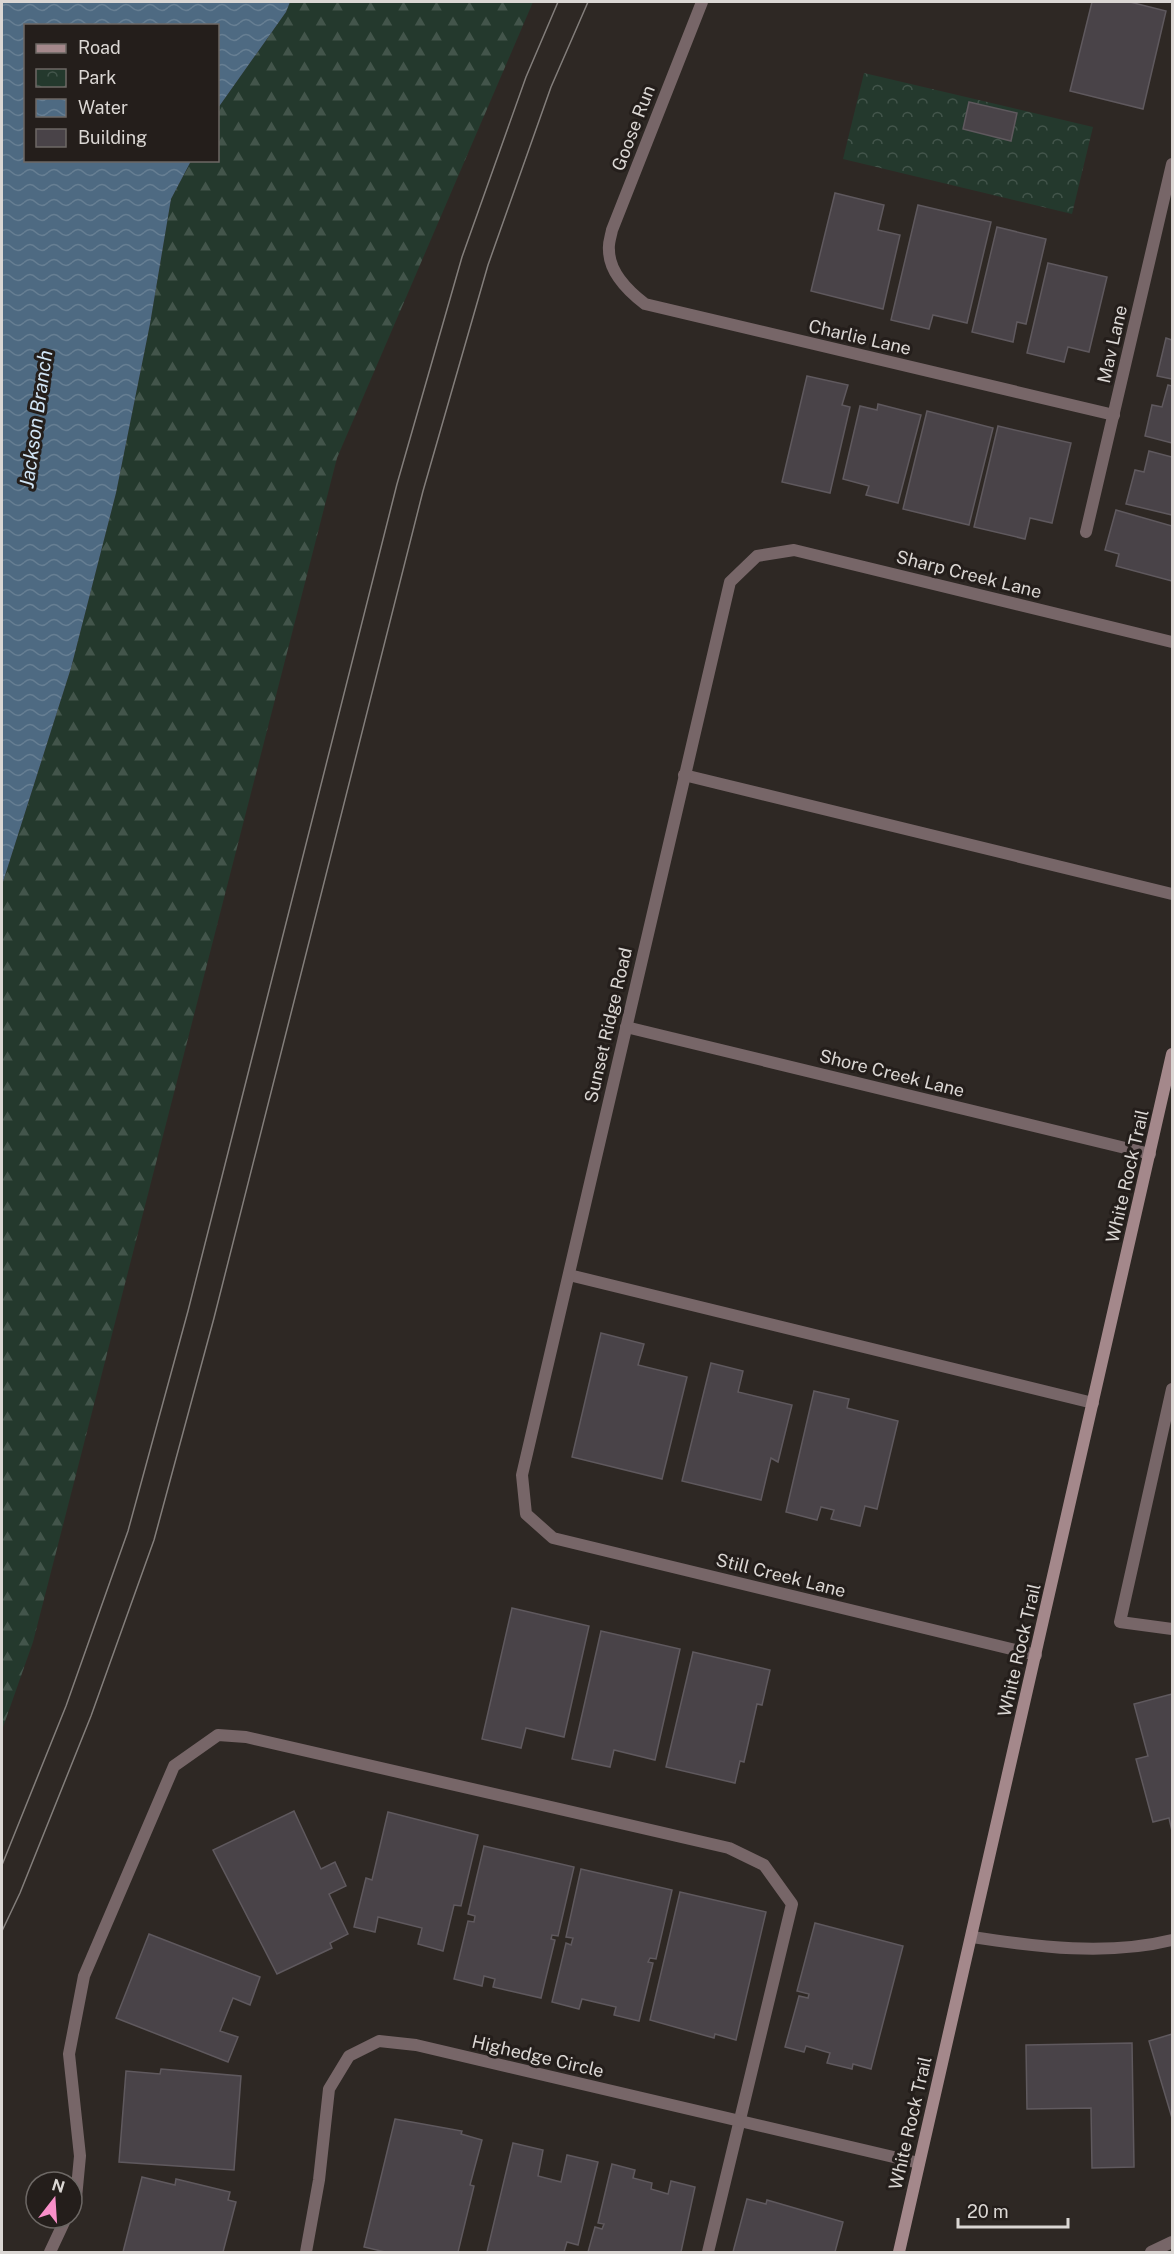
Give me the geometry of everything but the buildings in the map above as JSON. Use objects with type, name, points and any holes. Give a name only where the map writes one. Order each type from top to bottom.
[{"type":"street","name":"Goose Run","points":[[614,270],[608,250],[612,230],[702,2]]},
{"type":"street","name":"Mav Lane","points":[[1086,532],[1113,415],[1167,215],[1172,165]]},
{"type":"street","name":"Charlie Lane","points":[[614,270],[625,288],[645,304],[1113,415]]},
{"type":"street","name":"Sharp Creek Lane","points":[[757,556],[794,550],[1173,642]]},
{"type":"street","name":"Sunset Ridge Road","points":[[526,1514],[522,1475],[730,582],[757,556]]},
{"type":"street","points":[[684,775],[1173,894]]},
{"type":"street","name":"Shore Creek Lane","points":[[626,1027],[1150,1154]]},
{"type":"street","name":"White Rock Trail","points":[[898,2253],[1173,1054]]},
{"type":"street","points":[[568,1275],[1093,1403]]},
{"type":"street","points":[[1173,1389],[1120,1622],[1173,1629]]},
{"type":"street","name":"Still Creek Lane","points":[[526,1514],[553,1538],[1036,1655]]},
{"type":"street","points":[[79,2170],[80,2156],[69,2054],[84,1976],[174,1766],[218,1735],[246,1737],[729,1848],[764,1865],[792,1904],[708,2253]]},
{"type":"street","points":[[972,1936],[1008,1942],[1098,1950],[1157,1944],[1173,1940]]},
{"type":"street","name":"Highedge Circle","points":[[306,2253],[319,2180],[329,2089],[348,2056],[379,2041],[416,2045],[919,2163]]},
{"type":"street","points":[[50,2253],[61,2230]]},
{"type":"street","points":[[1151,2253],[1173,2242]]},
{"type":"green space","points":[[290,2],[533,2],[337,458],[33,1642],[2,1730],[2,885],[71,668],[116,493],[150,324],[171,199],[190,162],[219,162],[219,107],[286,12]]},
{"type":"green space","points":[[864,73],[1093,127],[1072,214],[843,159]]},
{"type":"water","name":"Jackson Branch","points":[[2,2],[290,2],[286,12],[219,107],[219,24],[24,24],[24,162],[190,162],[171,199],[150,324],[116,493],[71,668],[2,885]]},
{"type":"tram line","points":[[2,1865],[66,1706],[128,1531],[188,1311],[397,484],[462,257],[526,77],[558,2]]},
{"type":"tram line","points":[[2,1931],[20,1893],[91,1716],[154,1540],[214,1318],[423,491],[488,265],[551,87],[588,2]]}]
